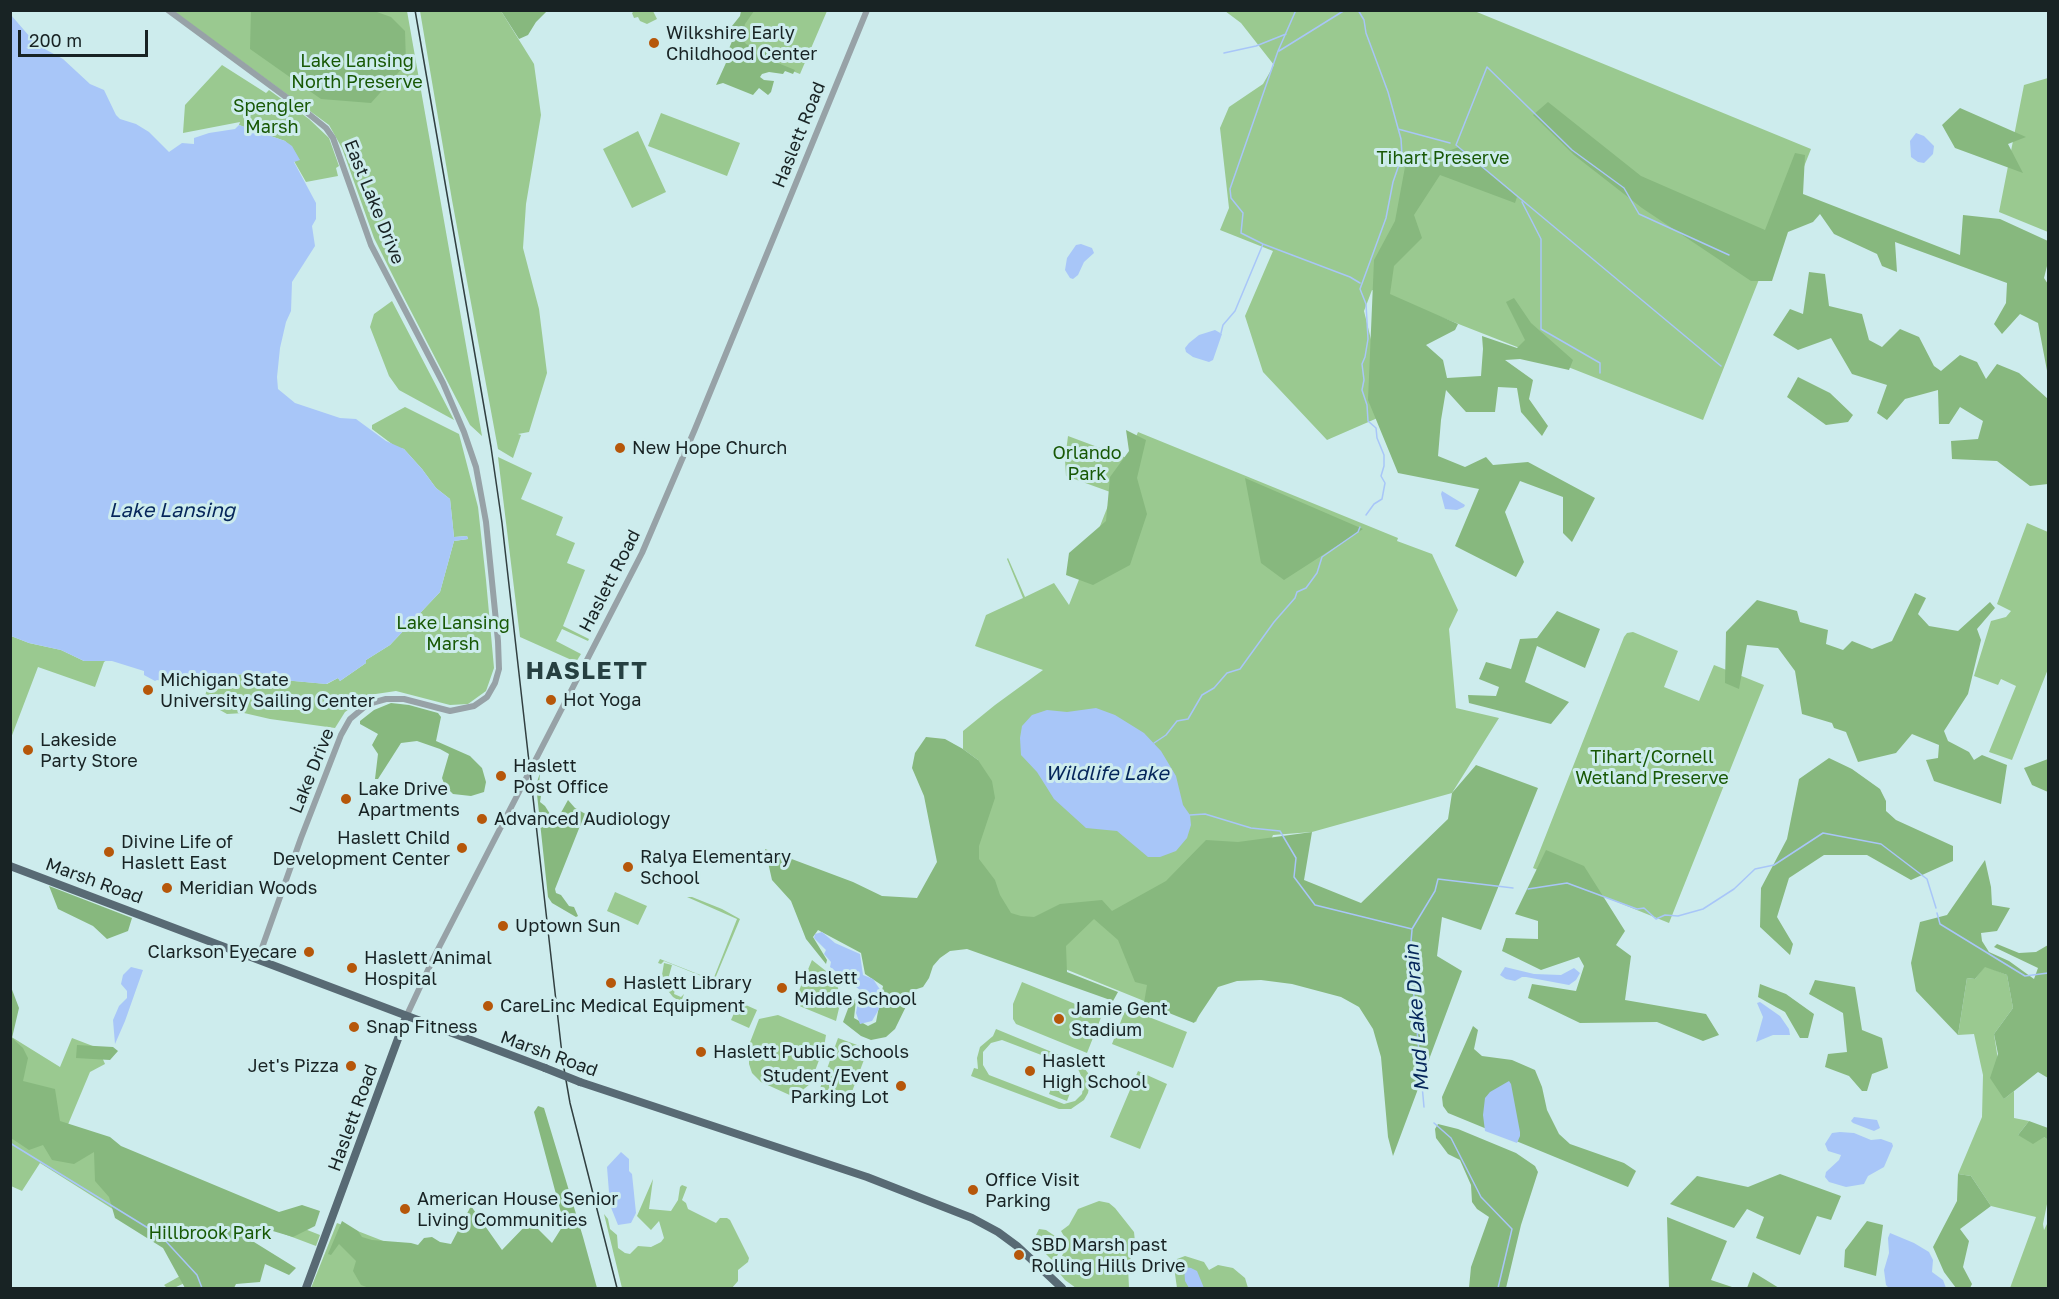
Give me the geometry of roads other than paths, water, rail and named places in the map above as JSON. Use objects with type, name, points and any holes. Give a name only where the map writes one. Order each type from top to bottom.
[{"type":"main road","name":"Marsh Road","points":[[10,866],[580,1082],[867,1178],[972,1218],[998,1232],[1017,1246],[1062,1288]]},
{"type":"main road","name":"Haslett Road","points":[[306,1288],[406,1017]]},
{"type":"street","name":"East Lake Drive","points":[[168,10],[326,128],[339,154],[371,245],[443,383],[465,432]]},
{"type":"street","name":"Haslett Road","points":[[406,1017],[529,770],[642,553],[867,10]]},
{"type":"street","name":"Lake Drive","points":[[258,959],[303,833],[341,735],[350,719],[368,704],[386,699],[404,699],[443,711],[468,709],[487,697],[495,683],[499,669],[498,641],[486,522],[476,467],[465,432]]},
{"type":"water","name":"Lake Lansing","points":[[11,15],[43,48],[63,59],[90,84],[104,90],[120,119],[136,124],[149,132],[169,152],[182,143],[194,144],[194,138],[235,129],[239,125],[285,141],[292,146],[300,160],[294,162],[316,203],[316,219],[312,226],[315,246],[292,282],[291,311],[280,348],[278,389],[295,403],[340,418],[356,419],[386,441],[404,449],[436,488],[450,499],[454,537],[467,536],[468,539],[454,541],[440,592],[390,645],[366,660],[366,663],[340,681],[338,678],[326,684],[283,680],[258,672],[221,677],[207,688],[155,681],[144,675],[144,671],[112,661],[84,661],[61,650],[29,643],[11,636]]},
{"type":"water","points":[[1916,133],[1924,136],[1934,146],[1933,154],[1924,163],[1911,157],[1910,141]]},
{"type":"water","points":[[1081,244],[1092,248],[1094,253],[1084,262],[1078,275],[1073,279],[1065,270],[1067,258],[1076,245]]},
{"type":"water","points":[[1215,330],[1222,334],[1213,360],[1209,362],[1186,352],[1185,348],[1199,335]]},
{"type":"water","points":[[1442,491],[1465,505],[1464,507],[1457,510],[1445,509]]},
{"type":"water","name":"Wildlife Lake","points":[[1096,708],[1115,715],[1144,733],[1161,751],[1176,776],[1183,805],[1190,815],[1191,825],[1187,838],[1176,851],[1160,857],[1148,857],[1117,831],[1086,828],[1054,799],[1037,772],[1021,755],[1022,726],[1032,715],[1047,710],[1067,712]]},
{"type":"water","points":[[822,932],[835,943],[860,954],[863,975],[873,979],[881,991],[879,1009],[872,1021],[860,1024],[856,1013],[860,990],[830,967],[831,962],[824,954],[826,950],[814,938],[815,934]]},
{"type":"water","points":[[131,967],[143,970],[115,1044],[113,1020],[119,1006],[127,998],[127,991],[121,984],[123,975]]},
{"type":"water","points":[[1505,967],[1534,974],[1561,975],[1574,968],[1580,973],[1569,985],[1526,977],[1515,981],[1500,975]]},
{"type":"water","points":[[1760,1002],[1780,1016],[1789,1029],[1790,1035],[1773,1035],[1756,1042],[1763,1017],[1757,1003]]},
{"type":"water","points":[[1509,1081],[1520,1132],[1517,1143],[1485,1131],[1483,1115],[1485,1098],[1490,1092]]},
{"type":"water","points":[[1854,1117],[1877,1120],[1880,1128],[1874,1131],[1853,1123],[1851,1121]]},
{"type":"water","points":[[1832,1133],[1854,1133],[1871,1140],[1881,1139],[1892,1143],[1893,1146],[1884,1167],[1868,1176],[1864,1184],[1846,1187],[1829,1182],[1825,1177],[1826,1172],[1839,1160],[1841,1155],[1828,1151],[1825,1144]]},
{"type":"water","points":[[621,1152],[629,1159],[636,1213],[631,1223],[618,1225],[610,1205],[607,1167]]},
{"type":"water","points":[[1890,1233],[1929,1252],[1933,1260],[1932,1272],[1943,1280],[1946,1288],[1889,1288],[1886,1285],[1884,1270],[1889,1253]]},
{"type":"water","points":[[1184,1267],[1197,1271],[1204,1288],[1189,1288],[1185,1281]]},
{"type":"waterway","points":[[1263,244],[1241,233],[1243,213],[1231,198],[1230,189],[1278,51],[1296,10]]},
{"type":"waterway","points":[[1279,51],[1345,10]]},
{"type":"waterway","points":[[1358,10],[1364,20],[1366,33],[1388,92],[1401,139],[1402,155]]},
{"type":"waterway","points":[[1224,53],[1256,46],[1286,34]]},
{"type":"waterway","points":[[1721,366],[1456,145],[1487,67],[1572,150],[1624,188],[1639,214],[1729,255]]},
{"type":"waterway","points":[[1398,129],[1450,143]]},
{"type":"waterway","points":[[1366,515],[1374,504],[1382,499],[1385,483],[1381,476],[1384,455],[1377,438],[1376,428],[1368,421],[1367,405],[1362,390],[1364,380],[1362,364],[1368,339],[1366,304],[1360,289],[1386,218],[1393,182],[1401,159]]},
{"type":"waterway","points":[[1522,202],[1541,239],[1541,329],[1600,363],[1600,373]]},
{"type":"waterway","points":[[1221,333],[1223,325],[1235,311],[1263,244],[1350,277],[1360,283]]},
{"type":"waterway","points":[[1154,743],[1166,735],[1177,721],[1188,719],[1202,695],[1214,688],[1227,673],[1240,669],[1274,622],[1295,598],[1297,592],[1306,588],[1317,573],[1322,557],[1358,532],[1360,527]]},
{"type":"waterway","points":[[1190,815],[1205,814],[1251,828],[1280,831],[1296,858],[1294,877],[1315,905],[1412,929],[1435,891],[1438,879],[1513,888]]},
{"type":"waterway","points":[[1528,889],[1567,883],[1637,909],[1644,908],[1656,919],[1665,915],[1678,916],[1703,909],[1734,889],[1755,869],[1774,865],[1823,833],[1881,844],[1927,879],[1936,908]]},
{"type":"waterway","points":[[1937,913],[1940,924],[2025,976],[2048,973]]},
{"type":"waterway","name":"Mud Lake Drain","points":[[1412,930],[1410,953],[1424,1107]]},
{"type":"waterway","name":"Mud Lake Drain","points":[[1434,1123],[1451,1138],[1481,1197],[1512,1229],[1498,1288]]},
{"type":"waterway","points":[[10,1143],[161,1236],[197,1275],[202,1288]]},
{"type":"railway","points":[[415,10],[491,447],[502,523],[563,1063],[570,1103],[617,1288]]},
{"type":"place","name":"Wilkshire Early Childhood Center","points":[[654,43]]},
{"type":"place","name":"New Hope Church","points":[[620,448]]},
{"type":"place","name":"Michigan State University Sailing Center","points":[[148,690]]},
{"type":"place","name":"Hot Yoga","points":[[551,700]]},
{"type":"place","name":"Lakeside Party Store","points":[[28,750]]},
{"type":"place","name":"Haslett Post Office","points":[[501,776]]},
{"type":"place","name":"Lake Drive Apartments","points":[[346,799]]},
{"type":"place","name":"Advanced Audiology","points":[[482,819]]},
{"type":"place","name":"Haslett Child Development Center","points":[[462,848]]},
{"type":"place","name":"Divine Life of Haslett East","points":[[109,852]]},
{"type":"place","name":"Ralya Elementary School","points":[[628,867]]},
{"type":"place","name":"Meridian Woods","points":[[167,888]]},
{"type":"place","name":"Uptown Sun","points":[[503,926]]},
{"type":"place","name":"Clarkson Eyecare","points":[[309,952]]},
{"type":"place","name":"Haslett Animal Hospital","points":[[352,968]]},
{"type":"place","name":"Haslett Library","points":[[611,983]]},
{"type":"place","name":"Haslett Middle School","points":[[782,988]]},
{"type":"place","name":"CareLinc Medical Equipment","points":[[488,1006]]},
{"type":"place","name":"Jamie Gent Stadium","points":[[1059,1019]]},
{"type":"place","name":"Snap Fitness","points":[[354,1027]]},
{"type":"place","name":"Haslett Public Schools","points":[[701,1052]]},
{"type":"place","name":"Jet's Pizza","points":[[351,1066]]},
{"type":"place","name":"Haslett High School","points":[[1030,1071]]},
{"type":"place","name":"Student/Event Parking Lot","points":[[901,1086]]},
{"type":"place","name":"Office Visit Parking","points":[[973,1190]]},
{"type":"place","name":"American House Senior Living Communities","points":[[405,1209]]},
{"type":"place","name":"SBD Marsh past Rolling Hills Drive","points":[[1019,1255]]},
{"type":"district","name":"HASLETT","points":[[587,671]]},
{"type":"park label","name":"Lake Lansing North Preserve","points":[[357,71]]},
{"type":"park label","name":"Spengler Marsh","points":[[272,116]]},
{"type":"park label","name":"Tihart Preserve","points":[[1443,158]]},
{"type":"park label","name":"Orlando Park","points":[[1087,463]]},
{"type":"park label","name":"Lake Lansing Marsh","points":[[453,633]]},
{"type":"park label","name":"Tihart/Cornell Wetland Preserve","points":[[1652,768]]},
{"type":"park label","name":"Hillbrook Park","points":[[210,1233]]}]
